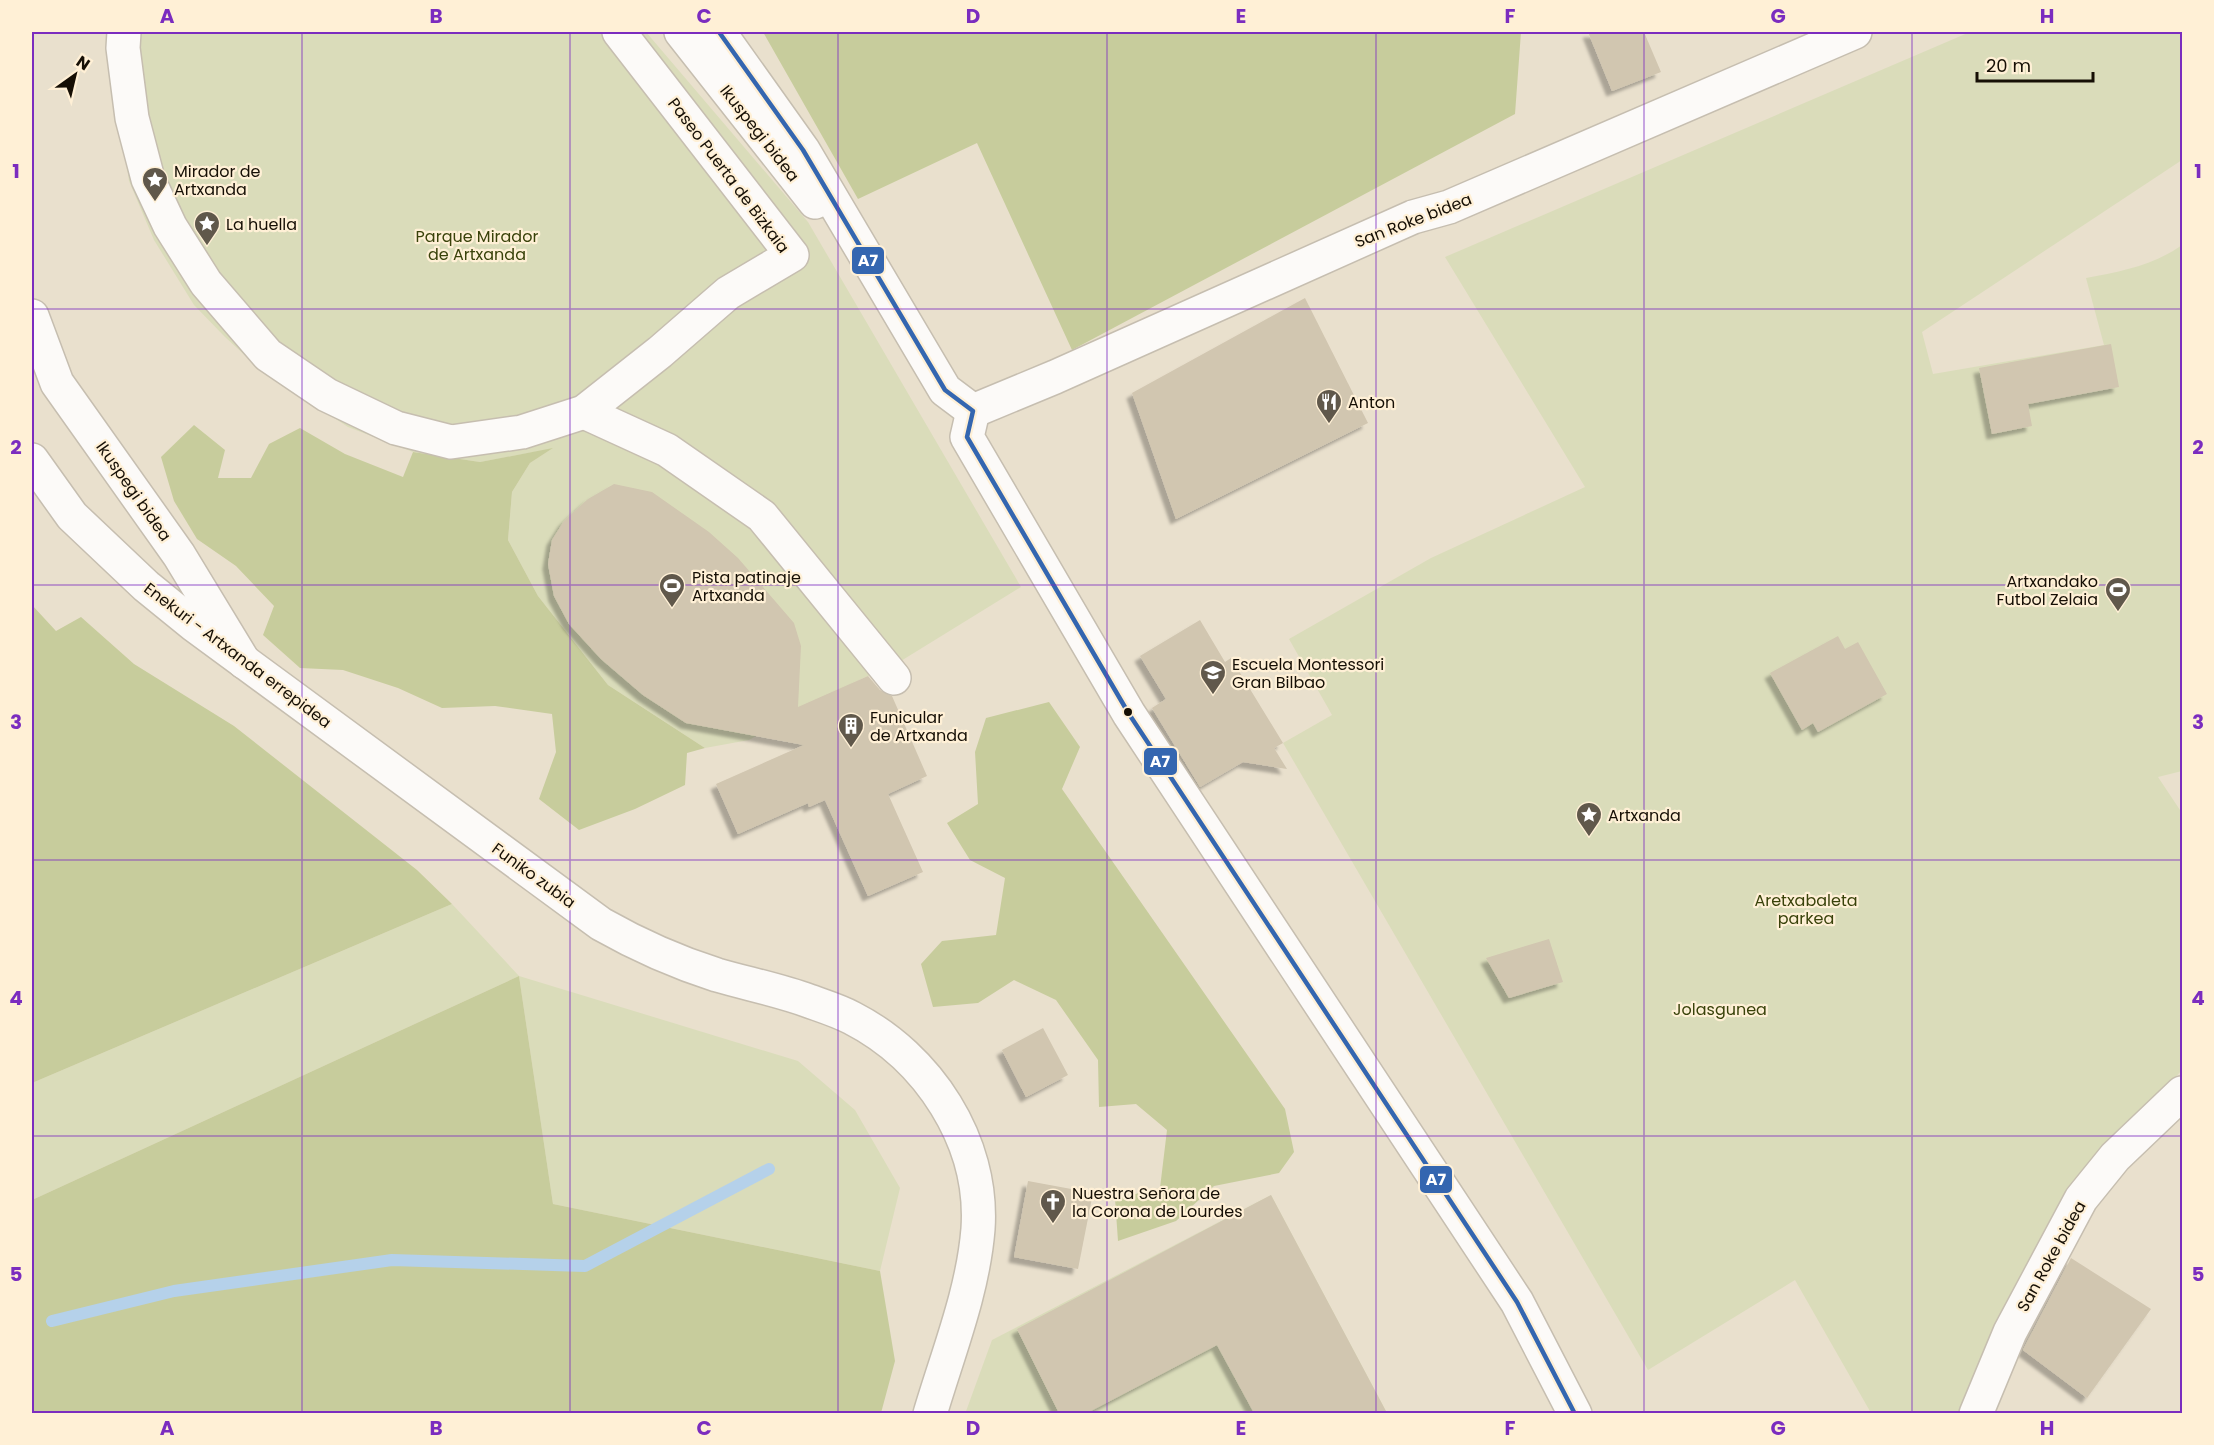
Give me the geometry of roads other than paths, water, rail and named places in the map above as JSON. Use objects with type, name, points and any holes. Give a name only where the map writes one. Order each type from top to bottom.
[{"type":"street","name":"Paseo Puerta de Bizkaia","points":[[124,32],[123,48],[132,118],[148,179],[170,226],[206,283],[268,355],[327,395],[396,428],[452,442],[522,432],[584,412],[660,352],[728,293],[792,255],[619,32]]},
{"type":"street","name":"Ikuspegi bidea","points":[[681,32],[815,203],[849,224]]},
{"type":"street","points":[[719,32],[803,150],[849,224],[945,390],[973,411],[967,437],[1129,714],[1517,1302],[1575,1413]]},
{"type":"street","name":"San Roke bidea","points":[[973,411],[1055,377],[1413,217],[1470,199],[1854,32]]},
{"type":"street","name":"Ikuspegi bidea","points":[[32,316],[57,383],[179,555],[244,662]]},
{"type":"street","points":[[584,412],[667,450],[762,516],[894,678]]},
{"type":"street","name":"Enekuri - Artxanda errepidea","points":[[32,460],[72,516],[146,586],[244,662],[467,827]]},
{"type":"street","name":"Funiko zubia","points":[[467,827],[601,924],[665,957],[806,1000],[851,1017],[894,1045],[922,1072],[941,1095],[967,1153],[975,1189],[978,1227],[971,1279],[930,1413]]},
{"type":"street","name":"San Roke bidea","points":[[1976,1413],[2010,1332],[2081,1199],[2115,1157],[2182,1092]]},
{"type":"waterway","points":[[52,1321],[174,1291],[392,1260],[585,1266],[769,1169]]},
{"type":"place","name":"Mirador de Artxanda","points":[[155,203]]},
{"type":"place","name":"La huella","points":[[207,247]]},
{"type":"place","name":"Anton","points":[[1329,425]]},
{"type":"place","name":"Pista patinaje Artxanda","points":[[672,609]]},
{"type":"place","name":"Artxandako Futbol Zelaia","points":[[2118,613]]},
{"type":"place","name":"Escuela Montessori Gran Bilbao","points":[[1213,696]]},
{"type":"place","name":"Funicular de Artxanda","points":[[851,749]]},
{"type":"place","name":"Artxanda","points":[[1589,838]]},
{"type":"place","name":"Nuestra Señora de la Corona de Lourdes","points":[[1053,1225]]},
{"type":"park label","name":"Parque Mirador de Artxanda","points":[[477,245]]},
{"type":"park label","name":"Aretxabaleta parkea","points":[[1806,909]]},
{"type":"park label","name":"Jolasgunea","points":[[1720,1009]]}]
